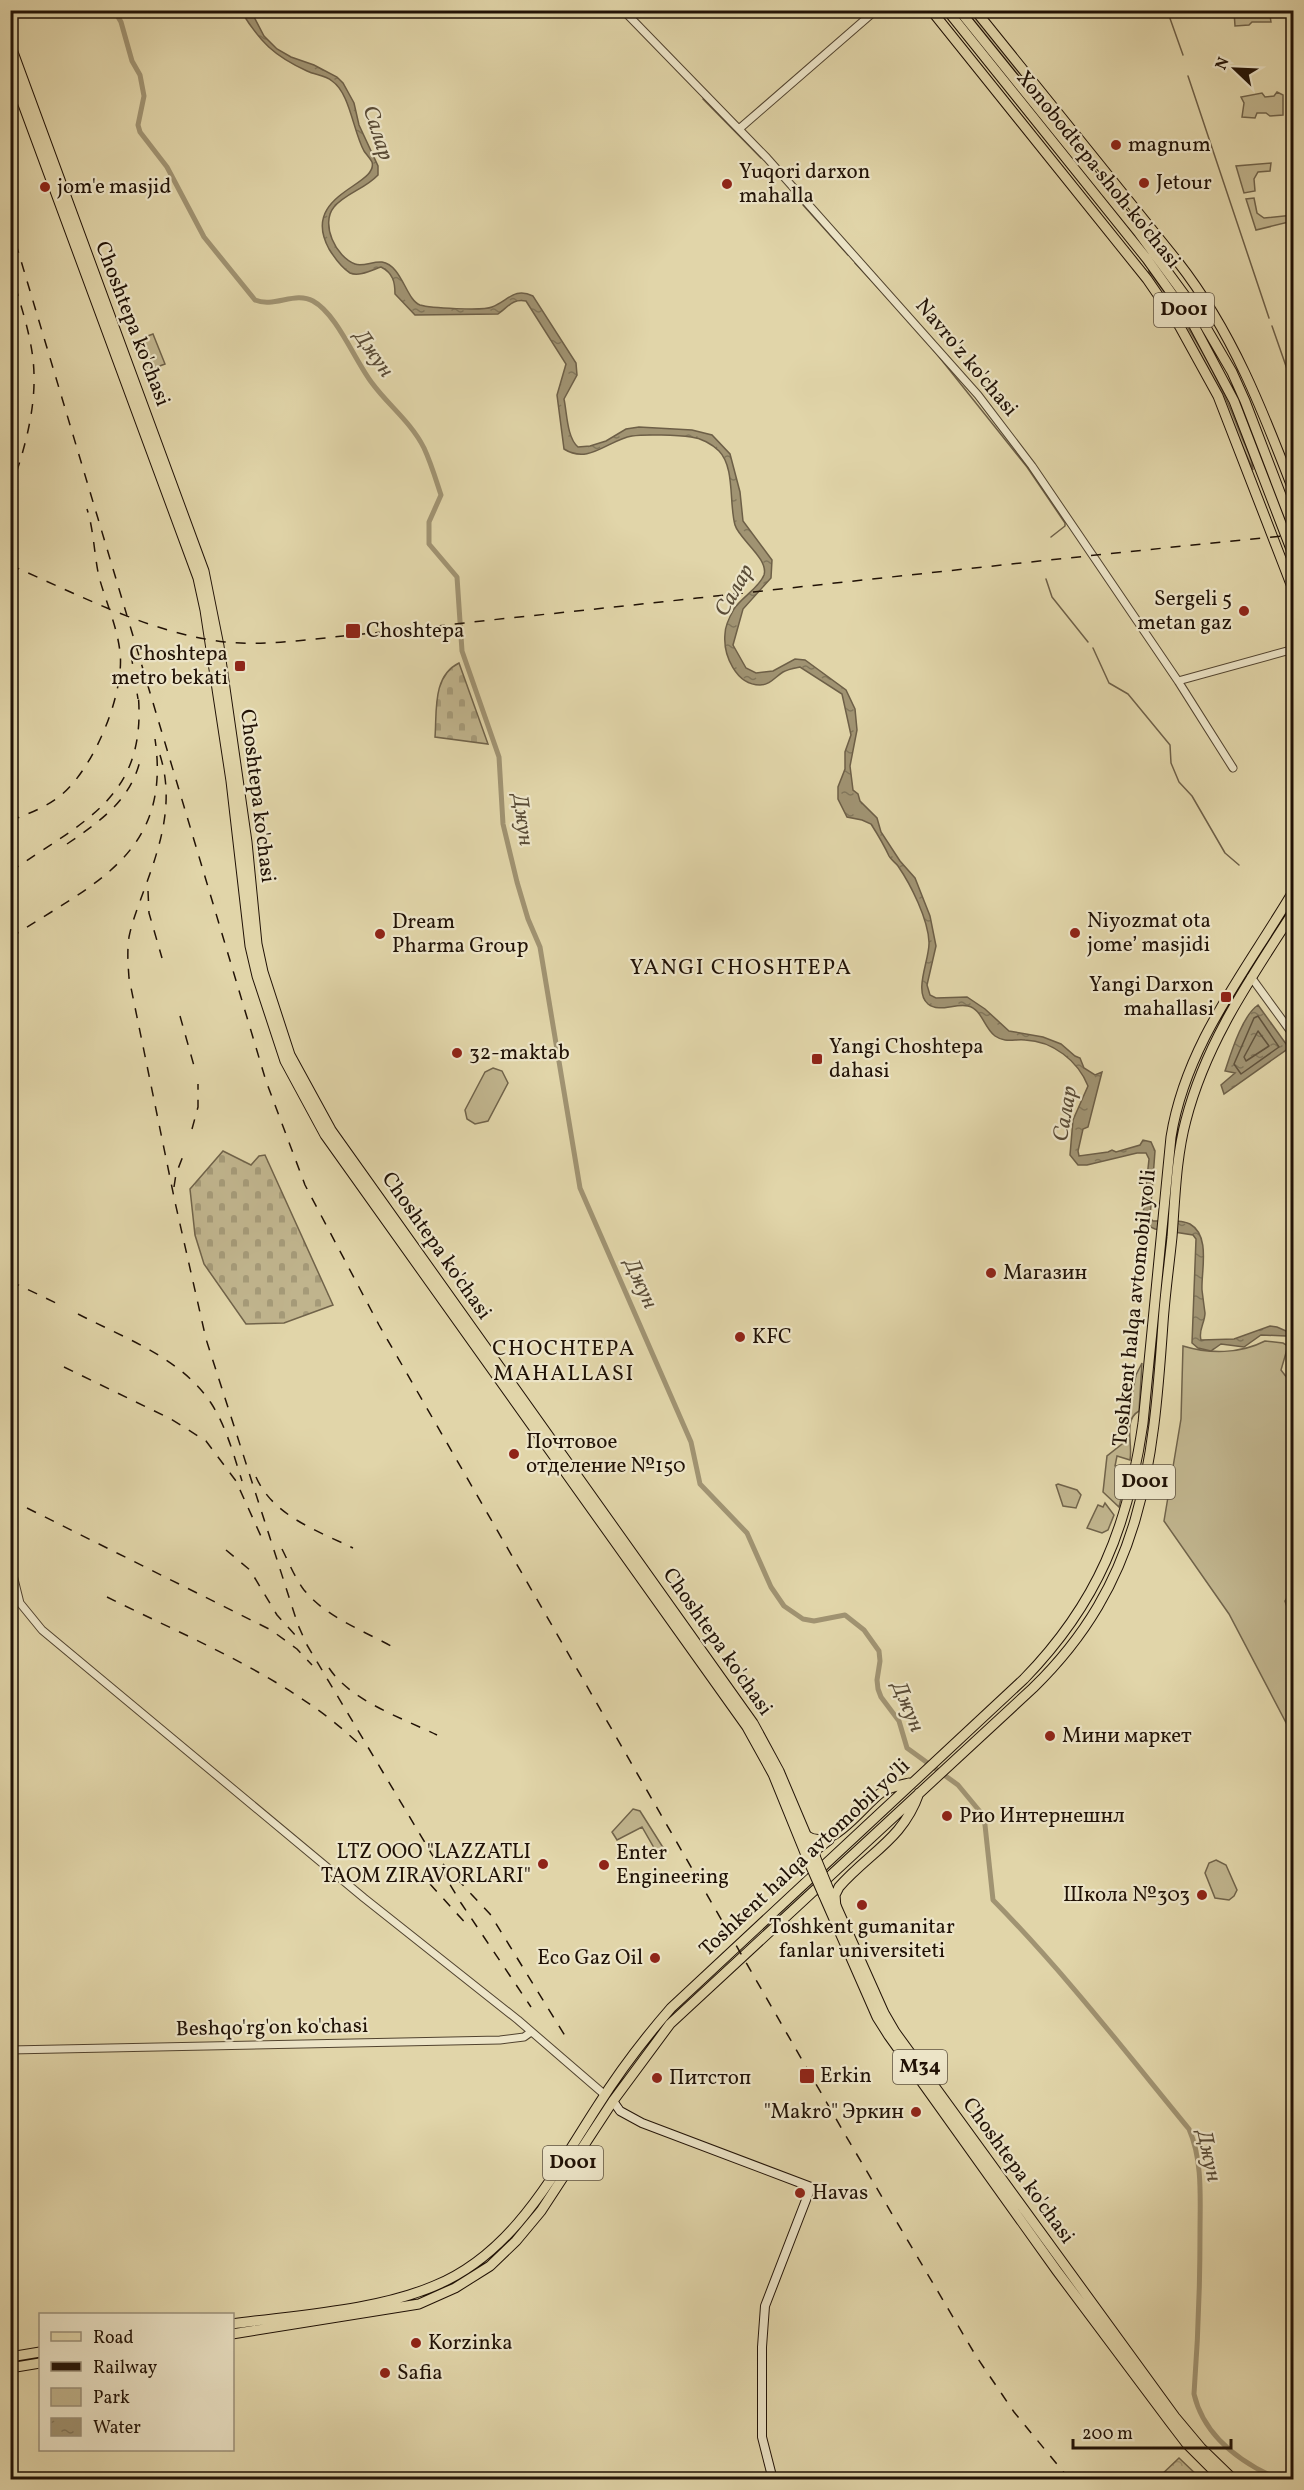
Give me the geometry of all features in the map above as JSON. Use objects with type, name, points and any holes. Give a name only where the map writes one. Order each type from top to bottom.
[{"type":"main road","points":[[931,10],[1147,279],[1180,327],[1208,377],[1293,592]]},
{"type":"main road","name":"Xonobodtepa shoh ko'chasi","points":[[947,10],[978,41],[1170,274],[1202,321],[1232,372],[1258,462],[1293,557]]},
{"type":"main road","name":"Xonobodtepa shoh ko'chasi","points":[[959,10],[978,41],[1030,113],[1068,153],[1079,174],[1147,259],[1200,336],[1249,426],[1293,529]]},
{"type":"main road","points":[[975,10],[1193,282],[1234,350],[1254,389],[1293,492]]},
{"type":"main road","name":"Choshtepa ko'chasi","points":[[10,44],[204,571],[219,645],[247,842],[257,944],[280,1028],[309,1100]]},
{"type":"main road","name":"Choshtepa ko'chasi","points":[[10,69],[195,571],[205,610],[231,781],[250,946],[274,1032],[285,1061],[309,1100],[489,1358],[696,1648],[747,1726],[763,1754],[811,1856],[882,2027],[1034,2232],[1184,2428],[1234,2480]]},
{"type":"main road","points":[[1030,113],[1030,134]]},
{"type":"main road","points":[[1068,153],[1082,142]]},
{"type":"main road","points":[[1056,167],[1079,174]]},
{"type":"main road","points":[[1147,259],[1147,279]]},
{"type":"main road","points":[[1170,274],[1193,282]]},
{"type":"main road","points":[[1232,372],[1234,350]]},
{"type":"main road","points":[[1252,484],[1258,462]]},
{"type":"main road","name":"Toshkent halqa avtomobil yo'li","points":[[609,2098],[681,2013],[1050,1672],[1082,1632],[1121,1562],[1142,1501],[1155,1425],[1169,1209],[1171,1137],[1190,1070],[1205,1035],[1247,962],[1288,900],[1293,888]]},
{"type":"main road","name":"Toshkent halqa avtomobil yo'li","points":[[1169,1209],[1186,1119],[1209,1052],[1251,977],[1293,914]]},
{"type":"main road","points":[[1171,1137],[1182,1139]]},
{"type":"main road","name":"Toshkent halqa avtomobil yo'li","points":[[234,2324],[298,2319],[419,2304],[455,2288],[482,2272],[504,2254],[536,2218],[645,2039],[671,2008],[1043,1660],[1074,1619],[1103,1568],[1115,1542],[1130,1497],[1143,1423],[1166,1244]]},
{"type":"main road","points":[[1143,1423],[1155,1425]]},
{"type":"main road","name":"Choshtepa ko'chasi","points":[[696,1648],[735,1696],[765,1743],[807,1836],[811,1856]]},
{"type":"main road","points":[[811,1856],[882,1792],[911,1782]]},
{"type":"main road","points":[[836,1908],[835,1895],[839,1887],[902,1828],[913,1810],[920,1791]]},
{"type":"main road","points":[[807,1836],[817,1840],[831,1838]]},
{"type":"main road","name":"Choshtepa ko'chasi","points":[[826,1892],[836,1908],[888,2023],[1170,2422],[1192,2449],[1223,2480]]},
{"type":"main road","points":[[609,2098],[620,2111],[642,2123],[812,2187],[765,2306],[762,2347],[762,2438],[773,2480]]},
{"type":"main road","name":"Toshkent halqa avtomobil yo'li","points":[[234,2334],[298,2319]]},
{"type":"main road","points":[[10,2357],[39,2352]]},
{"type":"main road","points":[[10,2368],[39,2363]]},
{"type":"street","name":"Navro'z ko'chasi","points":[[623,10],[739,129],[855,255],[978,395],[1032,466],[1179,681],[1233,768]]},
{"type":"street","points":[[739,129],[876,10]]},
{"type":"street","points":[[1179,681],[1293,649]]},
{"type":"street","points":[[1251,977],[1293,1036]]},
{"type":"street","points":[[10,1563],[20,1603],[42,1629],[364,1898],[531,2032],[609,2098]]},
{"type":"street","name":"Beshqo'rg'on ko'chasi","points":[[10,2050],[500,2040],[524,2037],[531,2032]]},
{"type":"green space","points":[[966,11],[975,11],[1070,137],[1068,137]]},
{"type":"green space","points":[[1234,11],[1266,11],[1271,22],[1252,22],[1249,25],[1235,26]]},
{"type":"green space","points":[[1277,92],[1283,95],[1283,115],[1270,116],[1266,113],[1257,113],[1255,118],[1242,117],[1244,103],[1241,97],[1262,93],[1265,97],[1274,96]]},
{"type":"green space","points":[[1271,163],[1270,171],[1258,172],[1254,179],[1255,191],[1244,193],[1236,166]]},
{"type":"green space","points":[[1254,198],[1257,213],[1264,218],[1293,215],[1293,221],[1256,230],[1246,199]]},
{"type":"green space","points":[[1149,271],[1177,310],[1213,371],[1252,461],[1253,470],[1208,368],[1149,277]]},
{"type":"green space","points":[[153,334],[165,364],[149,370],[137,340]]},
{"type":"green space","points":[[459,663],[488,744],[435,737],[436,706],[440,686],[450,669]]},
{"type":"green space","points":[[493,1068],[502,1071],[508,1083],[488,1121],[475,1124],[467,1119],[465,1110],[485,1072]]},
{"type":"green space","points":[[223,1151],[251,1165],[259,1156],[265,1155],[333,1305],[284,1323],[246,1324],[204,1264],[195,1235],[190,1189]]},
{"type":"green space","points":[[1265,1341],[1283,1343],[1288,1346],[1281,1370],[1291,1383],[1293,1392],[1294,1586],[1285,1601],[1293,1624],[1293,1736],[1229,1614],[1164,1521],[1181,1419],[1183,1346],[1224,1351],[1245,1348]]},
{"type":"green space","points":[[1142,1363],[1139,1411],[1131,1420],[1130,1426],[1130,1460],[1117,1456],[1115,1466],[1128,1470],[1119,1507],[1103,1492],[1107,1456],[1122,1444],[1136,1375]]},
{"type":"green space","points":[[1056,1485],[1077,1490],[1081,1495],[1076,1508],[1063,1506]]},
{"type":"green space","points":[[1105,1503],[1114,1515],[1108,1530],[1102,1533],[1087,1528],[1098,1505],[1103,1507]]},
{"type":"green space","points":[[633,1809],[640,1811],[664,1849],[657,1853],[642,1827],[617,1840],[612,1832]]},
{"type":"green space","points":[[1216,1860],[1226,1865],[1237,1890],[1229,1900],[1215,1898],[1205,1873],[1209,1863]]},
{"type":"green space","points":[[1179,2458],[1199,2477],[1197,2479],[1157,2479]]},
{"type":"water","name":"Салар","points":[[241,11],[251,11],[264,36],[277,49],[337,77],[354,103],[359,125],[378,166],[378,175],[339,202],[330,214],[329,231],[342,255],[358,265],[382,262],[389,265],[399,276],[411,297],[420,305],[478,309],[492,307],[516,294],[533,296],[576,363],[577,375],[564,399],[570,432],[578,447],[606,441],[626,429],[639,427],[692,430],[712,435],[730,454],[740,492],[743,521],[772,560],[771,578],[743,609],[733,645],[746,668],[756,673],[773,671],[795,659],[805,660],[846,690],[855,709],[857,730],[850,766],[853,790],[858,794],[860,801],[877,818],[881,832],[900,861],[915,878],[930,916],[936,946],[927,985],[930,995],[936,998],[967,997],[985,1009],[1009,1031],[1043,1037],[1061,1044],[1080,1058],[1084,1068],[1095,1075],[1102,1072],[1088,1127],[1083,1129],[1079,1156],[1112,1150],[1116,1152],[1140,1145],[1143,1140],[1151,1142],[1155,1151],[1150,1218],[1153,1221],[1186,1222],[1197,1230],[1201,1237],[1204,1254],[1202,1290],[1205,1313],[1200,1333],[1201,1340],[1234,1339],[1270,1326],[1293,1334],[1293,1341],[1286,1336],[1261,1335],[1244,1347],[1221,1344],[1211,1351],[1198,1348],[1192,1343],[1196,1239],[1193,1235],[1155,1229],[1146,1225],[1143,1215],[1149,1159],[1146,1153],[1078,1165],[1070,1155],[1073,1120],[1088,1086],[1078,1068],[1055,1048],[1045,1044],[1035,1041],[1006,1040],[995,1036],[973,1008],[963,1005],[932,1007],[924,998],[922,983],[929,942],[926,923],[918,902],[871,824],[847,817],[838,799],[838,787],[845,769],[845,752],[851,735],[842,694],[800,667],[785,671],[767,684],[752,684],[738,674],[726,651],[725,631],[734,609],[762,580],[764,569],[762,562],[735,525],[730,476],[719,451],[699,439],[661,435],[623,438],[590,453],[573,453],[564,449],[557,395],[566,364],[526,301],[514,302],[498,314],[415,315],[395,294],[392,278],[385,269],[381,267],[357,274],[350,273],[344,268],[329,249],[323,230],[324,216],[331,204],[364,178],[371,170],[372,162],[360,143],[347,103],[338,87],[329,79],[307,71],[277,54],[262,40]]},
{"type":"water","points":[[1258,1005],[1289,1048],[1224,1094],[1221,1085],[1235,1073],[1225,1071],[1234,1045],[1247,1017]]},
{"type":"waterway","name":"Джун","points":[[114,10],[121,22],[132,61],[140,75],[144,96],[138,125],[140,132],[167,167],[204,237],[255,300],[270,302],[306,298],[322,307],[338,327],[372,383],[413,430],[429,460],[441,495],[429,522],[429,544],[457,577],[462,651],[499,757],[503,824],[528,919],[540,947],[580,1188],[691,1442],[700,1484],[747,1533],[771,1587],[784,1606],[803,1619],[814,1621],[845,1615],[864,1630],[879,1651],[878,1689],[881,1697],[899,1721],[907,1748],[958,1785],[982,1814],[993,1900],[1069,1983],[1189,2129],[1197,2154],[1200,2194],[1198,2334],[1194,2394],[1199,2409],[1215,2436],[1238,2457],[1280,2480]]},
{"type":"waterway","points":[[1167,10],[1183,55]]},
{"type":"waterway","points":[[1188,76],[1269,318]]},
{"type":"waterway","points":[[703,99],[761,158]]},
{"type":"waterway","points":[[803,205],[848,255]]},
{"type":"waterway","points":[[855,263],[891,302]]},
{"type":"waterway","points":[[1272,326],[1294,389]]},
{"type":"waterway","points":[[928,343],[1027,467],[1065,523],[1065,526],[1051,537]]},
{"type":"waterway","points":[[1046,579],[1052,597],[1088,642]]},
{"type":"waterway","points":[[1093,648],[1109,683],[1128,694],[1170,745],[1171,763],[1179,782],[1192,796],[1225,853],[1239,865]]},
{"type":"railway","points":[[10,224],[266,1081],[305,1185],[379,1325],[843,2131],[976,2356],[1014,2412],[1070,2480]]},
{"type":"railway","points":[[10,267],[29,335],[34,376],[27,434],[10,490]]},
{"type":"railway","points":[[10,821],[48,804],[72,784],[95,750],[112,709],[117,689],[120,669],[119,642],[99,577],[87,509]]},
{"type":"railway","points":[[10,565],[142,622],[197,637],[225,642],[254,643],[314,639],[1294,535]]},
{"type":"railway","points":[[10,594],[13,601]]},
{"type":"railway","points":[[131,654],[138,699]]},
{"type":"railway","points":[[10,872],[86,820],[106,802],[122,781],[133,757],[138,728],[138,692]]},
{"type":"railway","points":[[10,938],[96,882],[120,862],[138,839],[151,811],[157,779],[155,739]]},
{"type":"railway","points":[[160,755],[166,790],[164,825],[155,859],[130,931],[129,978],[206,1339],[298,1625],[307,1645],[461,1903],[531,2007]]},
{"type":"railway","points":[[67,844],[102,819],[121,799],[129,788],[140,761]]},
{"type":"railway","points":[[148,891],[149,913],[162,958]]},
{"type":"railway","points":[[180,1016],[196,1073]]},
{"type":"railway","points":[[192,1129],[198,1107],[198,1084]]},
{"type":"railway","points":[[174,1187],[176,1174],[185,1151]]},
{"type":"railway","points":[[10,1281],[56,1303]]},
{"type":"railway","points":[[78,1314],[168,1361],[198,1387],[211,1403],[221,1421],[242,1481]]},
{"type":"railway","points":[[64,1367],[171,1419],[206,1441],[236,1481],[264,1543]]},
{"type":"railway","points":[[256,1477],[273,1502],[285,1512],[311,1528],[353,1548]]},
{"type":"railway","points":[[27,1508],[271,1630],[297,1649],[312,1665]]},
{"type":"railway","points":[[282,1549],[304,1590],[313,1600],[345,1622],[391,1646]]},
{"type":"railway","points":[[226,1550],[250,1570],[277,1615],[297,1637]]},
{"type":"railway","points":[[107,1597],[242,1663],[275,1682],[307,1702],[364,1749]]},
{"type":"railway","points":[[329,1668],[350,1690],[378,1708],[437,1735]]},
{"type":"railway","points":[[443,1864],[490,1914],[567,2039]]},
{"type":"railway","points":[[430,1884],[469,1927]]},
{"type":"place","name":"magnum","points":[[1116,145]]},
{"type":"place","name":"Jetour","points":[[1144,183]]},
{"type":"place","name":"Yuqori darxon mahalla","points":[[727,184]]},
{"type":"place","name":"jom'e masjid","points":[[45,187]]},
{"type":"place","name":"Sergeli 5 metan gaz","points":[[1244,611]]},
{"type":"place","name":"Choshtepa","points":[[353,631]]},
{"type":"place","name":"Choshtepa metro bekati","points":[[240,666]]},
{"type":"place","name":"Niyozmat ota jome’ masjidi","points":[[1075,933]]},
{"type":"place","name":"Dream Pharma Group","points":[[380,934]]},
{"type":"place","name":"Yangi Darxon mahallasi","points":[[1226,997]]},
{"type":"place","name":"32-maktab","points":[[457,1053]]},
{"type":"place","name":"Yangi Choshtepa dahasi","points":[[817,1059]]},
{"type":"place","name":"Магазин","points":[[991,1273]]},
{"type":"place","name":"KFC","points":[[740,1337]]},
{"type":"place","name":"Почтовое отделение №150","points":[[514,1454]]},
{"type":"place","name":"Мини маркет","points":[[1050,1736]]},
{"type":"place","name":"Рио Интернешнл","points":[[947,1816]]},
{"type":"place","name":"LTZ OOO \"LAZZATLI TAOM ZIRAVORLARI\"","points":[[543,1864]]},
{"type":"place","name":"Enter Engineering","points":[[604,1865]]},
{"type":"place","name":"Школа №303","points":[[1202,1895]]},
{"type":"place","name":"Toshkent gumanitar fanlar universiteti","points":[[862,1905]]},
{"type":"place","name":"Eco Gaz Oil","points":[[655,1958]]},
{"type":"place","name":"Erkin","points":[[807,2076]]},
{"type":"place","name":"Питстоп","points":[[657,2078]]},
{"type":"place","name":"\"Makro\" Эркин","points":[[916,2112]]},
{"type":"place","name":"Havas","points":[[800,2193]]},
{"type":"place","name":"Korzinka","points":[[416,2343]]},
{"type":"place","name":"Safia","points":[[385,2373]]},
{"type":"district","name":"YANGI CHOSHTEPA","points":[[741,968]]},
{"type":"district","name":"CHOCHTEPA MAHALLASI","points":[[564,1362]]}]
